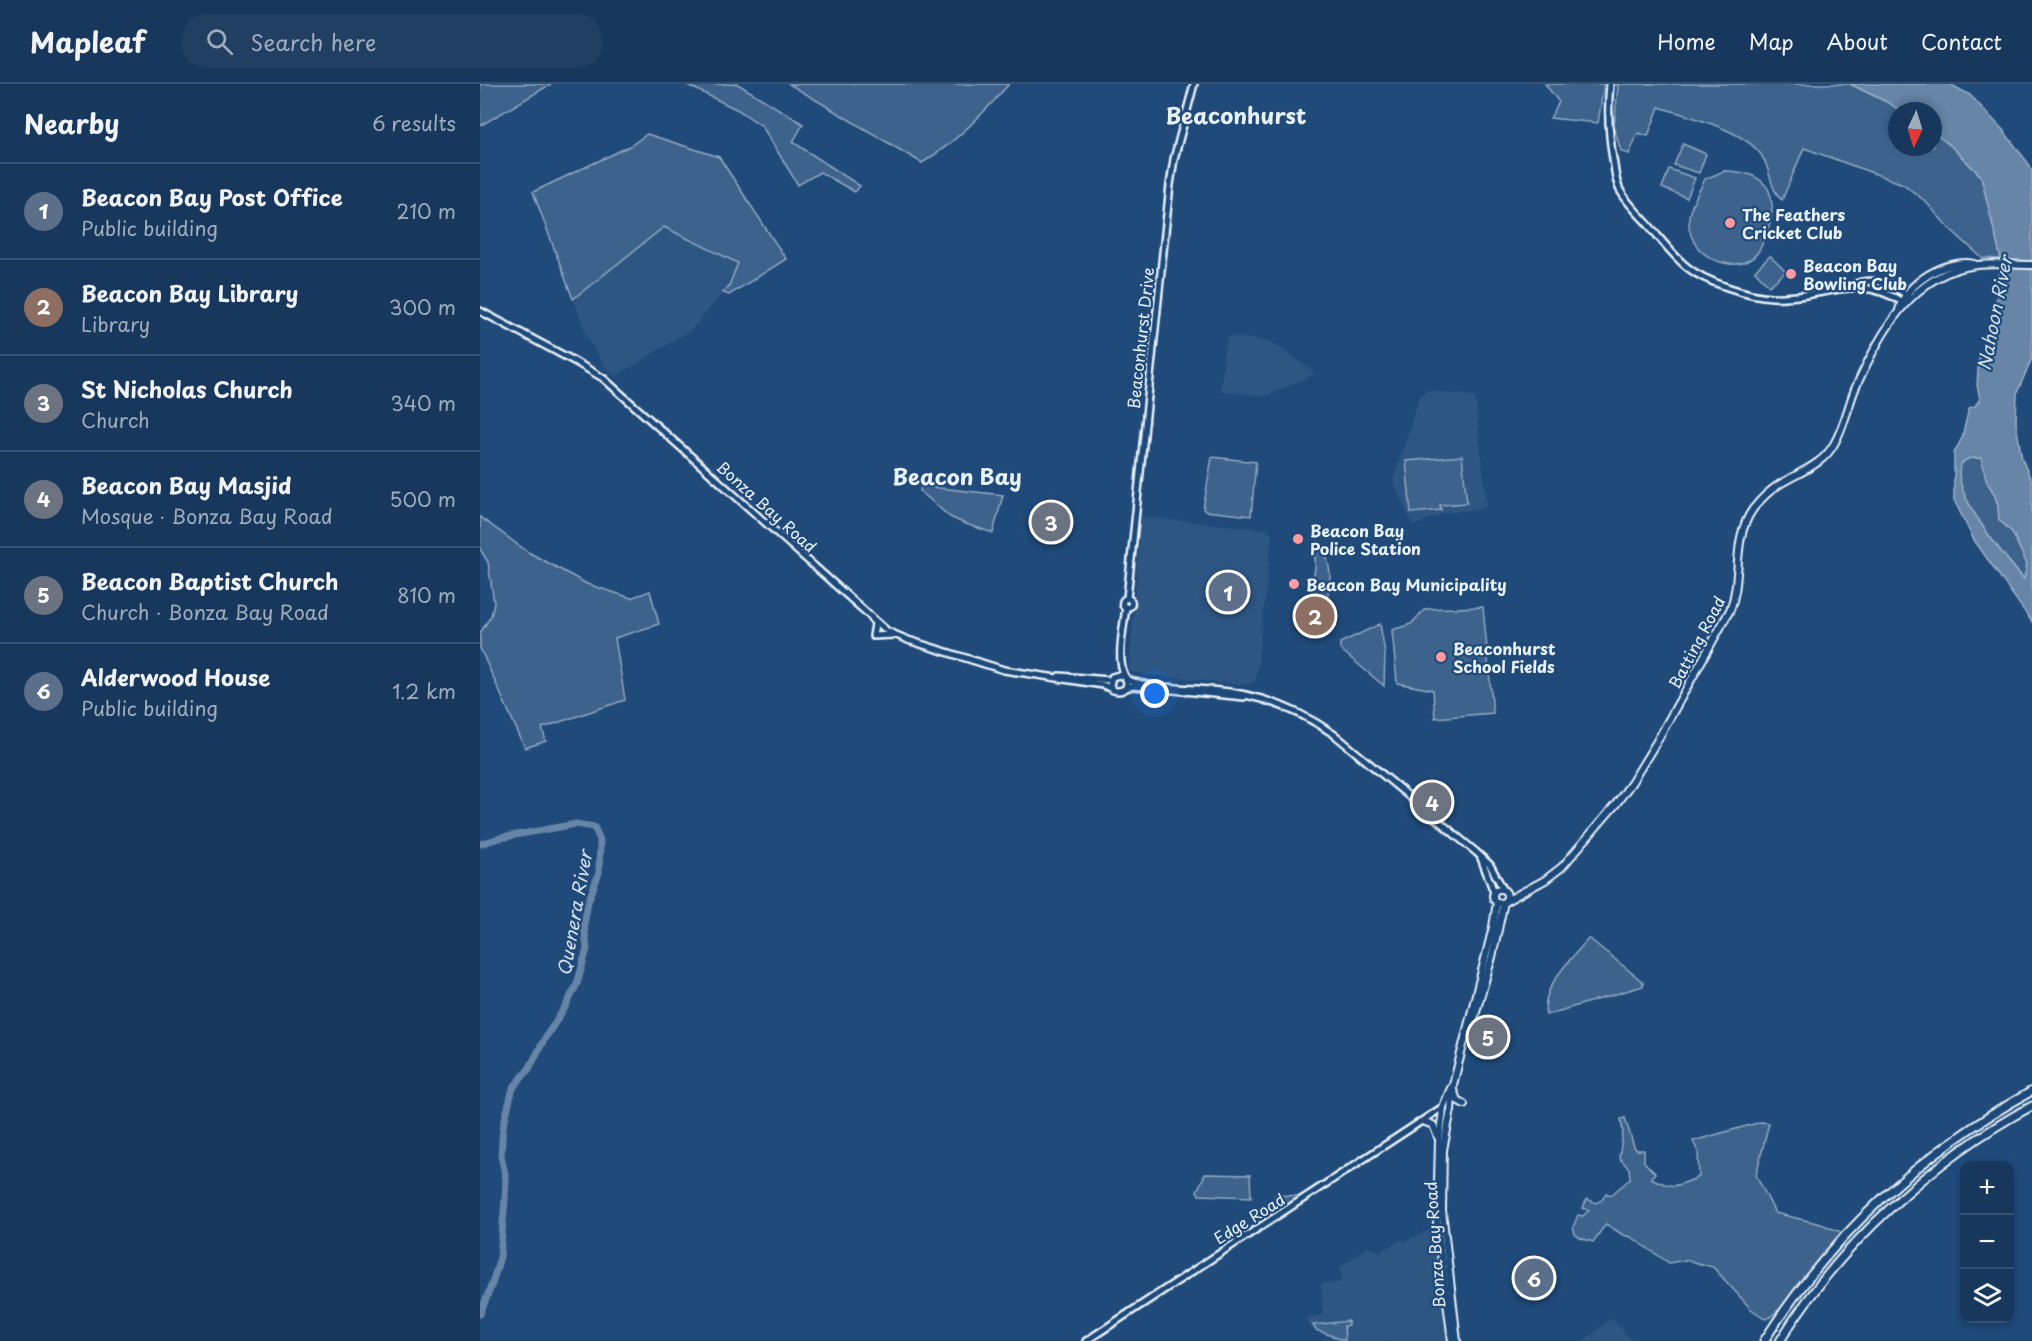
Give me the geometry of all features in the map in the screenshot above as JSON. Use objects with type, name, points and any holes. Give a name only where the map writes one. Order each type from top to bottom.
[{"type":"highway","points":[[1764,1341],[1802,1285],[1896,1184],[1958,1136],[2032,1091]]},
{"type":"highway","points":[[1780,1341],[1791,1323],[1840,1262],[1899,1200],[1946,1161],[2032,1106]]},
{"type":"main road","points":[[1906,299],[1944,274],[1977,265],[2032,265]]},
{"type":"main road","name":"Batting Road","points":[[1502,902],[1555,873],[1574,855],[1632,782],[1730,610],[1736,588],[1738,548],[1747,520],[1759,502],[1776,486],[1814,465],[1832,448],[1855,389],[1906,299]]},
{"type":"main road","name":"Batting Road","points":[[1504,890],[1536,884]]},
{"type":"main road","points":[[1498,889],[1504,890],[1508,896],[1502,902],[1493,899],[1494,892],[1498,889]]},
{"type":"main road","name":"Bonza Bay Road","points":[[1452,1341],[1437,1222],[1439,1140],[1495,919],[1502,902]]},
{"type":"main road","points":[[1453,1088],[1457,1100],[1464,1104]]},
{"type":"main road","name":"Bonza Bay Road","points":[[1446,1109],[1442,1210],[1457,1341]]},
{"type":"main road","points":[[1425,1120],[1435,1127],[1439,1140]]},
{"type":"street","name":"Beaconhurst Drive","points":[[1121,659],[1126,607],[1123,602],[1127,598],[1170,185],[1174,159],[1194,84]]},
{"type":"street","points":[[1611,84],[1608,126],[1619,187],[1641,217],[1688,268],[1705,278],[1727,286],[1769,297],[1850,287],[1878,289],[1906,299]]},
{"type":"street","name":"Bonza Bay Road","points":[[480,311],[603,378],[887,631],[1004,670],[1054,677],[1113,690]]},
{"type":"street","points":[[872,618],[875,624],[873,636],[895,634]]},
{"type":"street","points":[[1121,659],[1127,682],[1126,688]]},
{"type":"street","points":[[1121,659],[1110,685],[1118,692],[1133,686],[1260,698]]},
{"type":"street","points":[[1112,678],[1119,675],[1133,682],[1238,693],[1260,698],[1311,719],[1335,735],[1480,856],[1490,865],[1504,890]]},
{"type":"street","name":"Bonza Bay Road","points":[[1054,677],[1112,678]]},
{"type":"street","points":[[1480,856],[1494,892]]},
{"type":"street","name":"Edge Road","points":[[1086,1341],[1425,1120],[1446,1109]]},
{"type":"shaded area","points":[[480,84],[551,84],[480,126]]},
{"type":"shaded area","points":[[685,84],[738,84],[803,124],[793,142],[860,186],[855,192],[820,172],[798,185],[762,126],[738,110]]},
{"type":"shaded area","points":[[789,84],[1009,84],[968,127],[922,163]]},
{"type":"shaded area","points":[[1545,84],[1604,84],[1598,123],[1550,118],[1559,102]]},
{"type":"shaded area","points":[[1615,84],[1850,84],[1888,103],[1888,156],[1942,156],[1942,139],[1981,176],[2001,259],[1982,258],[1948,227],[1925,201],[1903,184],[1804,148],[1782,200],[1775,191],[1768,169],[1756,148],[1731,132],[1659,107],[1648,136],[1638,133],[1629,154],[1621,151],[1614,128],[1618,86]]},
{"type":"shaded area","points":[[1850,84],[1950,84],[1970,95],[2003,130],[2032,171],[2032,358],[2017,393],[2016,423],[2022,459],[2032,482],[2032,622],[1974,540],[1954,500],[1954,453],[1962,438],[1969,408],[1975,406],[1980,399],[1977,385],[1979,357],[1986,348],[1991,331],[1998,326],[1995,312],[2001,259],[1981,176],[1942,139],[1942,102],[1888,103]],"holes":[[[1981,458],[1987,482],[1994,493],[1999,520],[2012,532],[2027,564],[2024,579],[1991,539],[1967,499],[1960,482],[1960,468],[1968,459]]]},
{"type":"shaded area","points":[[647,134],[719,157],[786,259],[729,295],[723,293],[729,286],[738,263],[664,227],[573,299],[533,192],[630,146]]},
{"type":"shaded area","points":[[1683,144],[1706,154],[1699,173],[1674,165]]},
{"type":"shaded area","points":[[1669,169],[1695,178],[1687,198],[1662,188]]},
{"type":"shaded area","name":"The Feathers Cricket Club","points":[[1724,171],[1750,175],[1760,180],[1771,195],[1771,218],[1761,247],[1757,254],[1743,263],[1729,264],[1712,259],[1694,242],[1689,226],[1691,208],[1705,179]]},
{"type":"shaded area","points":[[664,227],[738,263],[729,286],[691,330],[615,377],[602,362],[588,339],[573,299]]},
{"type":"shaded area","points":[[1770,256],[1786,272],[1769,286],[1755,271]]},
{"type":"shaded area","points":[[1231,336],[1270,341],[1312,370],[1313,375],[1266,396],[1223,391],[1221,388],[1224,352],[1227,339]]},
{"type":"shaded area","points":[[1427,390],[1475,398],[1487,505],[1482,509],[1445,513],[1413,526],[1393,481],[1419,398]]},
{"type":"shaded area","points":[[1462,456],[1467,503],[1440,505],[1441,510],[1411,513],[1406,461]]},
{"type":"shaded area","points":[[1212,457],[1256,462],[1251,516],[1203,509]]},
{"type":"shaded area","points":[[1981,458],[1987,482],[1998,505],[1999,520],[2012,532],[2027,564],[2024,579],[1978,519],[1966,500],[1959,482],[1959,468],[1967,459]]},
{"type":"shaded area","points":[[921,486],[1003,495],[993,533],[950,517],[920,491]]},
{"type":"shaded area","points":[[480,517],[528,552],[587,584],[631,598],[650,591],[659,624],[615,638],[625,700],[542,728],[546,741],[525,748],[480,648],[480,633],[491,616],[494,603],[488,562],[480,549]]},
{"type":"shaded area","points":[[1141,517],[1267,529],[1272,535],[1256,680],[1248,685],[1132,673],[1129,669]]},
{"type":"shaded area","points":[[1315,545],[1322,545],[1328,562],[1330,581],[1326,605],[1309,603],[1315,568]]},
{"type":"shaded area","name":"Beaconhurst School Fields","points":[[1483,607],[1493,713],[1435,718],[1433,690],[1397,683],[1392,630],[1411,624],[1425,609]]},
{"type":"shaded area","points":[[1380,624],[1385,653],[1384,686],[1340,649],[1340,643]]},
{"type":"shaded area","points":[[1588,939],[1643,982],[1643,986],[1546,1015],[1545,1005],[1552,984]]},
{"type":"shaded area","points":[[1625,1118],[1634,1147],[1637,1150],[1644,1150],[1644,1162],[1655,1173],[1651,1178],[1670,1185],[1699,1177],[1698,1152],[1693,1141],[1761,1122],[1769,1123],[1756,1175],[1775,1213],[1821,1224],[1843,1233],[1819,1259],[1783,1306],[1766,1319],[1751,1309],[1713,1267],[1685,1260],[1669,1263],[1631,1237],[1623,1235],[1606,1224],[1593,1242],[1580,1238],[1575,1234],[1573,1227],[1578,1215],[1583,1216],[1589,1210],[1583,1208],[1587,1199],[1596,1203],[1602,1200],[1606,1193],[1611,1195],[1630,1179],[1629,1168],[1619,1158],[1623,1132],[1621,1119]]},
{"type":"shaded area","points":[[1205,1174],[1250,1175],[1251,1197],[1199,1195],[1197,1191]]},
{"type":"shaded area","points":[[1276,1195],[1300,1196],[1301,1198],[1284,1208],[1273,1200]]},
{"type":"shaded area","points":[[1433,1228],[1447,1341],[1341,1341],[1312,1329],[1306,1319],[1323,1315],[1321,1284],[1342,1282],[1340,1267],[1368,1246],[1380,1252],[1400,1240],[1406,1241]]},
{"type":"shaded area","points":[[1612,1318],[1632,1341],[1583,1341]]},
{"type":"shaded area","points":[[1348,1321],[1348,1325],[1344,1326],[1345,1341],[1316,1330],[1313,1325]]},
{"type":"waterway","name":"Quenera River","points":[[480,844],[576,824],[594,827],[600,840],[599,873],[588,902],[584,924],[587,949],[577,984],[529,1069],[513,1088],[503,1127],[501,1155],[506,1179],[500,1257],[480,1314]]},
{"type":"place","name":"The Feathers Cricket Club","points":[[1730,223]]},
{"type":"place","name":"Beacon Bay Bowling Club","points":[[1791,274]]},
{"type":"place","name":"St Nicholas Church","points":[[1051,522]]},
{"type":"place","name":"Beacon Bay Police Station","points":[[1298,539]]},
{"type":"place","name":"Beacon Bay Municipality","points":[[1294,584]]},
{"type":"place","name":"Beacon Bay Post Office","points":[[1228,592]]},
{"type":"place","name":"Beacon Bay Library","points":[[1315,616]]},
{"type":"place","name":"Beaconhurst School Fields","points":[[1441,657]]},
{"type":"place","name":"Beacon Bay Masjid","points":[[1432,802]]},
{"type":"place","name":"Beacon Baptist Church","points":[[1488,1037]]},
{"type":"place","name":"Alderwood House","points":[[1534,1278]]},
{"type":"district","name":"Beaconhurst","points":[[1236,114]]},
{"type":"district","name":"Beacon Bay","points":[[957,475]]},
{"type":"water label","name":"Nahoon River","points":[[1994,313]]}]
